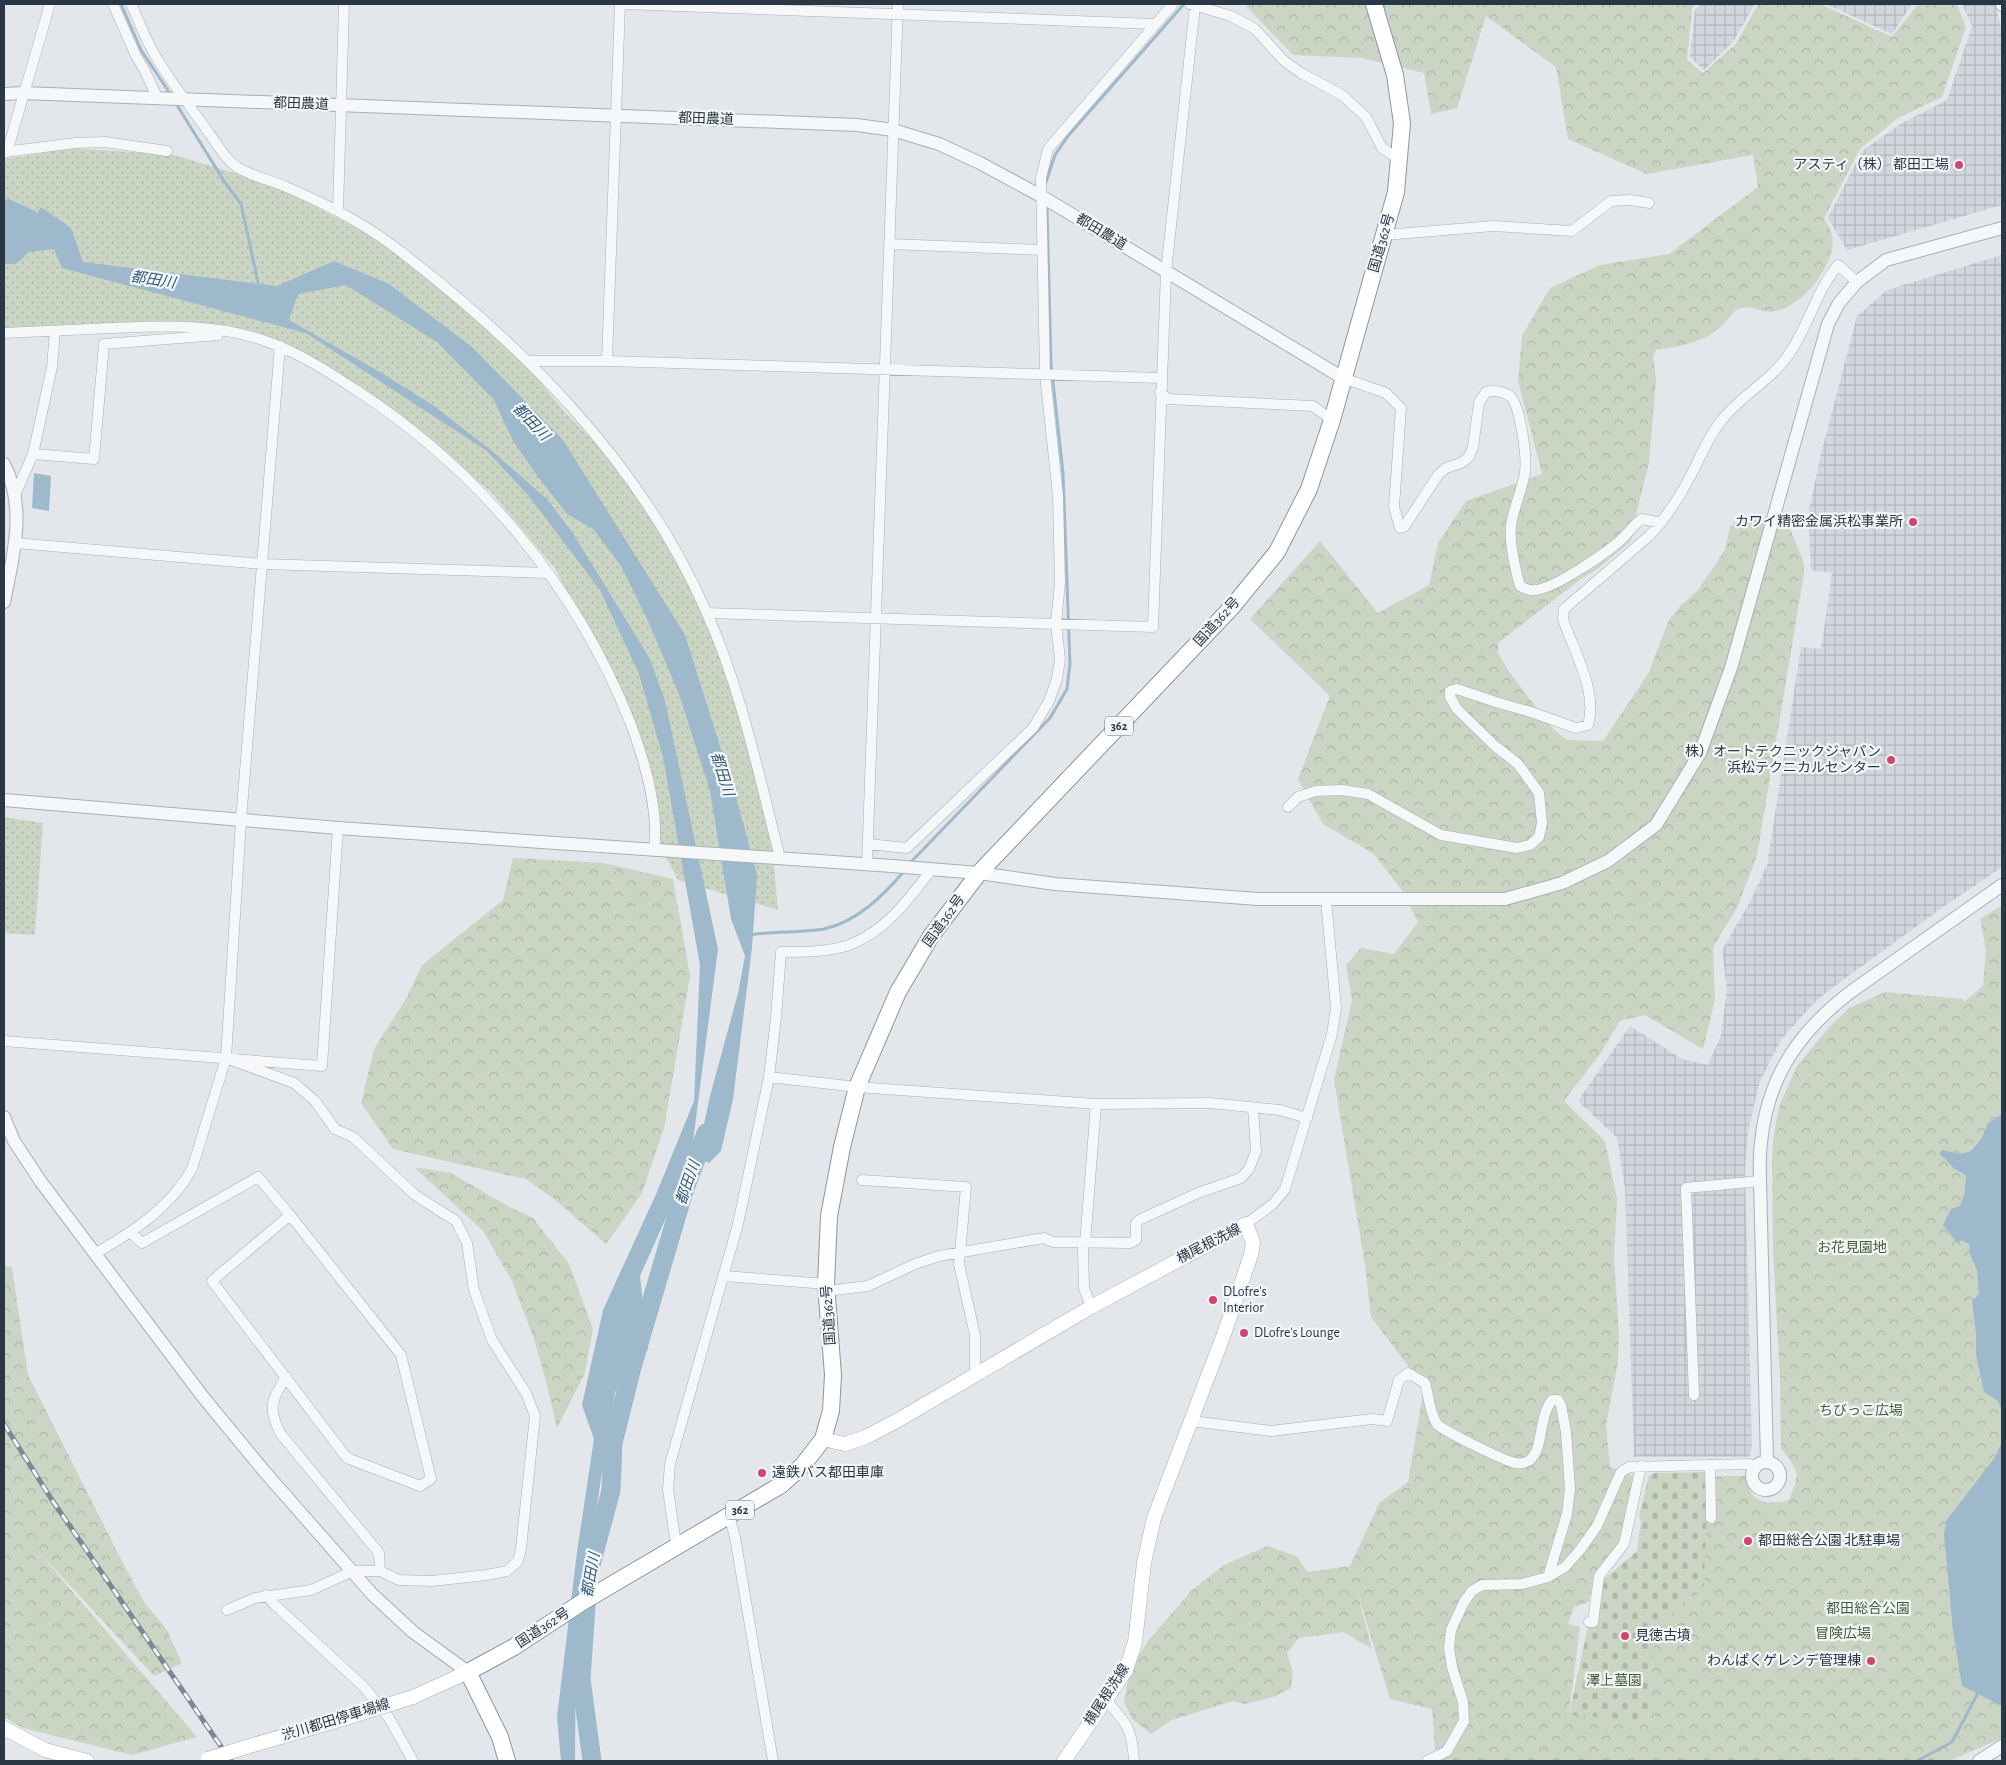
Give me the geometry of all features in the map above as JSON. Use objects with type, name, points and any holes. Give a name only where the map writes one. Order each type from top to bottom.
[{"type":"highway","name":"国道362号","points":[[468,1672],[514,1647],[584,1600],[676,1545],[781,1485],[803,1465],[823,1439],[831,1411],[833,1375],[826,1288],[829,1216],[842,1147],[857,1087],[898,992],[931,936],[979,873],[1232,607],[1277,552],[1309,489],[1332,420],[1396,192],[1402,123],[1395,76],[1374,4]]},
{"type":"highway","points":[[468,1672],[500,1737],[507,1761]]},
{"type":"main road","name":"横尾根洗線","points":[[823,1439],[845,1444],[866,1437],[1091,1307],[1246,1224],[1253,1244],[1252,1255],[1154,1518],[1144,1563],[1135,1642],[1126,1670],[1064,1761]]},
{"type":"main road","name":"渋川都田停車場線","points":[[204,1760],[413,1697],[468,1672]]},
{"type":"main road","points":[[4,1728],[45,1750],[87,1761]]},
{"type":"street","points":[[50,4],[5,152],[76,143],[105,142],[167,151]]},
{"type":"street","points":[[112,4],[136,56],[161,99]]},
{"type":"street","points":[[131,4],[153,51],[185,100],[235,167],[310,197],[338,211],[385,239],[416,263],[478,314],[529,361],[596,435],[645,499],[679,552],[707,613],[735,690],[776,858]]},
{"type":"street","points":[[338,211],[344,4]]},
{"type":"street","points":[[606,361],[622,4],[898,16],[1155,24]]},
{"type":"street","points":[[867,864],[898,4]]},
{"type":"street","points":[[868,844],[907,848],[1033,728],[1049,701],[1057,679],[1060,659],[1057,624],[1060,582],[1058,496],[1046,374],[1041,178],[1048,149],[1173,4]]},
{"type":"street","points":[[707,613],[1153,627],[1160,392],[1166,272],[1192,4],[1231,16],[1255,29],[1284,61],[1301,74],[1342,95],[1366,117],[1382,148],[1399,159]]},
{"type":"street","name":"都田農道","points":[[4,94],[23,93],[616,115],[858,125],[894,130],[939,144],[980,163],[1041,196],[1343,378]]},
{"type":"street","points":[[1385,235],[1493,226],[1572,231],[1611,201],[1630,200],[1648,203]]},
{"type":"street","points":[[4,800],[338,828],[867,864],[979,873],[1055,884],[1258,899],[1505,899],[1562,883],[1608,861],[1656,825],[1700,754],[1732,668],[1828,324],[1839,303],[1857,282],[1886,260],[2002,228]]},
{"type":"street","points":[[890,244],[1042,250]]},
{"type":"street","points":[[1288,807],[1298,797],[1316,791],[1351,791],[1368,794],[1441,835],[1517,848],[1530,845],[1538,836],[1542,823],[1539,793],[1518,764],[1495,746],[1457,709],[1450,698],[1450,691],[1457,689],[1576,728],[1588,725],[1592,714],[1588,685],[1563,620],[1564,609],[1649,536],[1661,523],[1690,478],[1721,420],[1771,377],[1791,352],[1828,277],[1838,265],[1857,282]]},
{"type":"street","points":[[4,333],[170,326],[238,333],[280,346],[313,363],[364,396],[438,453],[510,524],[549,573],[589,636],[616,690],[634,733],[653,810],[654,850]]},
{"type":"street","points":[[15,495],[33,454],[52,367],[55,331]]},
{"type":"street","points":[[33,454],[94,459],[104,344],[238,333]]},
{"type":"street","points":[[96,1253],[131,1233],[168,1201],[189,1174],[226,1058],[241,820],[280,346]]},
{"type":"street","points":[[529,361],[606,361],[885,368],[1161,378]]},
{"type":"street","points":[[1343,378],[1386,393],[1400,408],[1394,507],[1400,528],[1404,527],[1438,475],[1446,468],[1461,463],[1469,457],[1473,446],[1479,403],[1486,392],[1494,390],[1506,394],[1513,400],[1526,458],[1522,489],[1511,526],[1517,575],[1520,586],[1524,588],[1535,590],[1566,577],[1608,550],[1642,519],[1661,523]]},
{"type":"street","points":[[1160,392],[1168,398],[1313,406],[1332,420]]},
{"type":"street","points":[[4,464],[15,495],[17,520],[15,543],[4,602]]},
{"type":"street","points":[[15,543],[262,564],[549,573]]},
{"type":"street","points":[[4,1041],[322,1066],[338,828]]},
{"type":"street","points":[[676,1545],[668,1489],[670,1464],[738,1224],[769,1077],[781,952],[814,952],[850,945],[880,928],[909,899],[925,870]]},
{"type":"street","points":[[1427,1761],[1448,1750],[1464,1721],[1463,1702],[1452,1667],[1451,1630],[1464,1602],[1472,1591],[1482,1585],[1522,1584],[1548,1576],[1565,1567],[1580,1550],[1608,1506],[1621,1472],[1629,1467],[1762,1464],[1760,1181],[1761,1143],[1771,1096],[1785,1063],[1805,1032],[1828,1009],[2002,885]]},
{"type":"street","points":[[1246,1224],[1273,1204],[1285,1189],[1332,1034],[1336,1008],[1326,900]]},
{"type":"street","points":[[226,1058],[294,1084],[316,1101],[335,1129],[354,1137],[415,1195],[456,1221],[466,1243],[474,1290],[492,1340],[526,1393],[535,1416],[518,1561],[507,1571],[432,1582],[399,1580],[380,1571],[353,1571],[311,1590],[266,1595],[227,1610]]},
{"type":"street","points":[[769,1077],[857,1087],[1096,1104],[1210,1104],[1280,1110],[1307,1118]]},
{"type":"street","points":[[1091,1307],[1084,1288],[1083,1248],[1085,1244],[1096,1104]]},
{"type":"street","points":[[724,1276],[826,1288],[868,1286],[915,1264],[960,1251],[1044,1238],[1053,1242],[1085,1244],[1130,1243],[1136,1240],[1136,1224],[1139,1220],[1198,1193],[1241,1178],[1249,1169],[1256,1151],[1253,1108]]},
{"type":"street","points":[[4,1117],[14,1141],[27,1162],[203,1396],[264,1471],[372,1594],[413,1632],[468,1672]]},
{"type":"street","points":[[131,1233],[142,1243],[258,1177],[290,1215],[401,1355],[431,1479],[420,1486],[347,1458],[212,1281],[290,1215]]},
{"type":"street","points":[[862,1180],[966,1187],[959,1264],[975,1335],[975,1375]]},
{"type":"street","points":[[1694,1395],[1686,1188],[1760,1181]]},
{"type":"street","points":[[1191,1421],[1271,1431],[1372,1420],[1387,1421],[1398,1380],[1408,1373],[1425,1383],[1434,1417],[1442,1428],[1509,1461],[1522,1463],[1529,1461],[1537,1451],[1542,1422],[1547,1407],[1552,1400],[1558,1400],[1561,1405],[1566,1432],[1570,1489],[1567,1514],[1548,1576]]},
{"type":"street","points":[[286,1377],[273,1401],[272,1417],[280,1433],[379,1553],[380,1571]]},
{"type":"street","points":[[1710,1465],[1711,1518]]},
{"type":"street","points":[[1589,1622],[1593,1622],[1599,1576],[1624,1544],[1641,1466]]},
{"type":"street","points":[[729,1516],[735,1537],[773,1761]]},
{"type":"street","points":[[266,1595],[364,1687],[389,1718],[413,1761]]},
{"type":"street","points":[[1106,1700],[1127,1723],[1130,1730],[1134,1761]]},
{"type":"street","points":[[1979,1761],[2002,1746]]},
{"type":"shaded area","points":[[1701,4],[1755,4],[1733,42],[1704,70],[1690,57],[1695,10]]},
{"type":"shaded area","points":[[1826,4],[1912,4],[1892,34]]},
{"type":"shaded area","points":[[1962,4],[1995,4],[2002,31],[2002,205],[1847,250],[1828,218],[1862,151],[1902,123],[1947,100],[1972,26]]},
{"type":"shaded area","points":[[2002,255],[2002,867],[1939,910],[1813,1004],[1786,1034],[1776,1049],[1759,1084],[1748,1132],[1745,1169],[1752,1448],[1749,1457],[1634,1457],[1625,1188],[1617,1138],[1578,1101],[1630,1026],[1682,1059],[1708,1065],[1721,1035],[1727,990],[1722,950],[1750,902],[1767,865],[1801,647],[1821,649],[1832,573],[1811,570],[1808,515],[1821,454],[1857,316],[1887,290]]},
{"type":"green space","points":[[1244,4],[1696,4],[1692,9],[1687,60],[1703,73],[1736,44],[1758,4],[1820,4],[1892,37],[1918,4],[1957,4],[1966,27],[1942,97],[1898,118],[1860,149],[1824,218],[1831,233],[1832,246],[1824,270],[1816,282],[1806,293],[1785,308],[1770,312],[1743,307],[1732,314],[1716,331],[1700,340],[1656,350],[1653,356],[1656,380],[1649,463],[1631,541],[1599,568],[1581,579],[1498,643],[1498,653],[1510,673],[1554,730],[1567,740],[1603,741],[1648,674],[1669,620],[1680,606],[1698,590],[1725,550],[1730,527],[1738,521],[1752,517],[1766,518],[1789,526],[1803,560],[1804,573],[1757,856],[1737,908],[1713,947],[1715,1000],[1703,1049],[1645,1015],[1620,1021],[1600,1054],[1564,1101],[1605,1141],[1617,1199],[1614,1258],[1619,1333],[1618,1362],[1606,1425],[1610,1467],[1636,1476],[1620,1541],[1594,1574],[1589,1602],[1574,1607],[1568,1624],[1580,1627],[1569,1714],[1648,1721],[1655,1631],[1704,1586],[1707,1476],[1746,1476],[1748,1488],[1753,1496],[1768,1502],[1789,1500],[1795,1485],[1797,1474],[1792,1463],[1781,1448],[1780,1379],[1773,1250],[1772,1156],[1774,1132],[1780,1104],[1797,1066],[1832,1024],[1849,1008],[1885,992],[1963,999],[1964,1002],[1983,986],[1986,951],[1980,919],[2002,905],[2002,1738],[1949,1761],[1436,1761],[1432,1709],[1390,1699],[1356,1588],[1372,1649],[1343,1632],[1299,1638],[1287,1653],[1293,1672],[1291,1688],[1273,1697],[1245,1704],[1233,1701],[1172,1720],[1151,1734],[1132,1719],[1124,1701],[1130,1670],[1148,1641],[1191,1591],[1224,1565],[1267,1546],[1297,1556],[1307,1572],[1350,1566],[1379,1503],[1408,1482],[1424,1387],[1371,1317],[1365,1265],[1334,1080],[1352,1000],[1346,965],[1361,948],[1394,954],[1418,922],[1403,892],[1374,854],[1323,824],[1298,779],[1330,696],[1250,619],[1320,541],[1378,613],[1429,585],[1438,543],[1466,501],[1542,474],[1518,381],[1522,336],[1550,288],[1600,265],[1669,254],[1758,187],[1753,155],[1647,174],[1568,139],[1556,67],[1486,16],[1457,108],[1431,114],[1424,73],[1362,58],[1293,55]]},
{"type":"green space","points":[[73,148],[174,155],[272,184],[362,231],[428,276],[530,369],[563,410],[612,464],[658,528],[689,583],[710,626],[751,755],[772,845],[778,910],[678,880],[663,851],[624,697],[554,567],[491,492],[398,419],[349,385],[251,336],[221,326],[4,328],[4,159]]},
{"type":"green space","points":[[4,817],[43,823],[35,935],[4,933]]},
{"type":"green space","points":[[513,858],[603,863],[673,879],[690,976],[664,1128],[642,1193],[606,1244],[554,1199],[526,1179],[393,1149],[361,1103],[374,1049],[407,997],[422,965],[503,900]]},
{"type":"green space","points":[[414,1167],[451,1173],[506,1205],[533,1218],[569,1264],[593,1329],[585,1373],[557,1428],[534,1339],[512,1281],[483,1231]]},
{"type":"green space","points":[[4,1265],[12,1268],[28,1375],[122,1561],[144,1602],[167,1630],[182,1663],[154,1676],[36,1549],[197,1737],[132,1755],[23,1728],[4,1717],[4,1516],[6,1516],[4,1513]]},
{"type":"green space","name":"澤上墓園","points":[[1708,1472],[1704,1586],[1655,1631],[1648,1721],[1569,1715],[1588,1626],[1597,1626],[1603,1580],[1637,1551],[1641,1521],[1639,1516],[1649,1476],[1655,1473]]},
{"type":"water","points":[[9,199],[37,212],[35,217],[41,207],[71,228],[83,262],[277,286],[334,261],[389,284],[472,347],[563,440],[685,635],[736,797],[757,875],[752,948],[733,1099],[721,1151],[709,1163],[697,1157],[710,1096],[738,993],[745,956],[731,919],[710,791],[679,694],[649,623],[621,566],[593,529],[567,514],[512,439],[494,400],[437,342],[346,285],[298,294],[289,320],[385,375],[434,406],[492,451],[547,499],[574,535],[650,659],[665,701],[718,949],[690,1164],[640,1276],[648,1349],[615,1392],[576,1635],[575,1761],[561,1761],[557,1717],[577,1552],[594,1439],[582,1405],[603,1310],[657,1192],[694,1101],[700,965],[663,757],[639,674],[600,590],[528,495],[487,451],[306,333],[62,268],[54,249],[29,252],[16,264],[4,264],[4,200]]},
{"type":"water","points":[[34,473],[51,476],[49,511],[32,508]]},
{"type":"water","points":[[2002,1114],[2002,1411],[1998,1401],[1984,1392],[1976,1355],[1976,1334],[1972,1301],[1979,1294],[1977,1270],[1969,1252],[1970,1245],[1962,1240],[1957,1243],[1943,1225],[1951,1209],[1960,1206],[1965,1192],[1966,1176],[1955,1169],[1939,1154],[1942,1150],[1960,1154],[1971,1151],[1982,1138],[1988,1123]]},
{"type":"water","points":[[2002,1441],[2002,1706],[1962,1686],[1953,1630],[1944,1534],[1946,1521],[1996,1456]]},
{"type":"waterway","points":[[121,4],[141,50],[171,95]]},
{"type":"waterway","points":[[1046,182],[1055,155],[1068,136],[1184,4]]},
{"type":"waterway","points":[[175,102],[224,181],[241,204],[259,287]]},
{"type":"waterway","points":[[910,863],[1050,718],[1067,689],[1070,664],[1063,473],[1051,364],[1047,208]]},
{"type":"waterway","points":[[750,935],[824,929],[848,920],[879,898],[905,870]]},
{"type":"waterway","name":"都田川","points":[[592,1761],[581,1679],[588,1576],[611,1490],[613,1443],[632,1367],[684,1191],[706,1133]]},
{"type":"waterway","points":[[1917,1761],[1952,1742],[1979,1691]]},
{"type":"railway","points":[[4,1424],[52,1500],[231,1761]]},
{"type":"place","name":"アスティ（株） 都田工場","points":[[1959,165]]},
{"type":"place","name":"カワイ精密金属浜松事業所","points":[[1913,522]]},
{"type":"place","name":"株）オートテクニックジャパン 浜松テクニカルセンター","points":[[1891,760]]},
{"type":"place","name":"DLofre's Interior","points":[[1213,1300]]},
{"type":"place","name":"DLofre's Lounge","points":[[1244,1333]]},
{"type":"place","name":"遠鉄バス都田車庫","points":[[762,1473]]},
{"type":"place","name":"都田総合公園 北駐車場","points":[[1748,1541]]},
{"type":"place","name":"見徳古墳","points":[[1625,1636]]},
{"type":"place","name":"わんぱくゲレンデ管理棟","points":[[1871,1661]]},
{"type":"park label","name":"お花見園地","points":[[1852,1248]]},
{"type":"park label","name":"ちびっこ広場","points":[[1861,1411]]},
{"type":"park label","name":"都田総合公園","points":[[1868,1609]]},
{"type":"park label","name":"冒険広場","points":[[1843,1634]]}]
